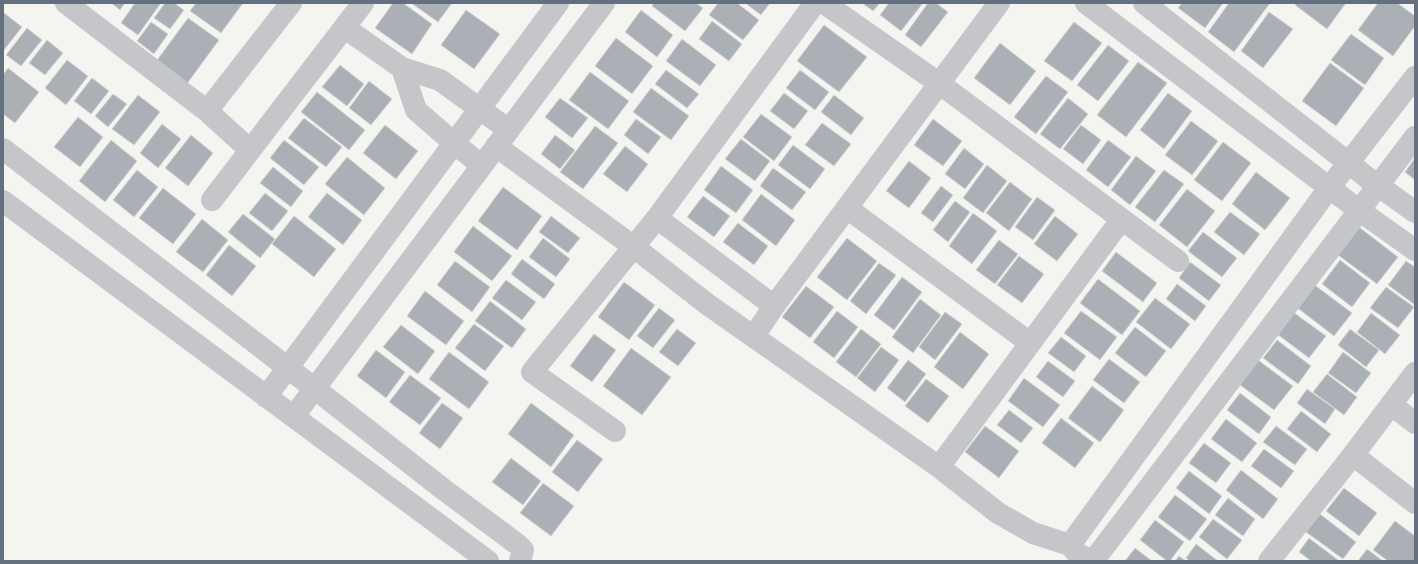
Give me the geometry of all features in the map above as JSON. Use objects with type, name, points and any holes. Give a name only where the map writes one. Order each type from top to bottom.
[{"type":"street","points":[[66,3],[207,111],[250,150]]},
{"type":"street","points":[[207,111],[291,3]]},
{"type":"street","points":[[212,200],[363,3]]},
{"type":"street","points":[[266,397],[558,3]]},
{"type":"street","points":[[294,416],[481,164],[503,138],[604,3]]},
{"type":"street","points":[[614,431],[532,372],[657,218],[815,3]]},
{"type":"street","points":[[824,3],[940,84],[1178,261]]},
{"type":"street","points":[[754,336],[774,306],[999,3]]},
{"type":"street","points":[[1086,3],[1351,185],[1415,212]]},
{"type":"street","points":[[1144,3],[1351,185],[1415,250]]},
{"type":"street","points":[[345,28],[402,68],[440,80],[480,109],[503,138],[634,247],[707,304],[939,467],[998,513],[1033,533],[1070,545],[1078,554],[1086,559],[1094,560],[1351,185],[1415,77]]},
{"type":"street","points":[[402,68],[416,110],[454,144],[481,164]]},
{"type":"street","points":[[1070,545],[1351,185],[1415,137]]},
{"type":"street","points":[[3,149],[314,388],[443,490],[517,544],[522,550],[520,561]]},
{"type":"street","points":[[3,201],[488,561]]},
{"type":"street","points":[[847,208],[1030,343]]},
{"type":"street","points":[[657,218],[774,306]]},
{"type":"street","points":[[939,467],[1121,220]]},
{"type":"street","points":[[1269,561],[1392,405],[1415,373]]},
{"type":"street","points":[[1392,405],[1415,423]]},
{"type":"street","points":[[1353,455],[1415,503]]},
{"type":"building","points":[[111,3],[125,3],[120,10]]},
{"type":"building","points":[[135,3],[161,3],[138,35],[121,23]]},
{"type":"building","points":[[165,3],[174,3],[184,10],[170,29],[154,18]]},
{"type":"building","points":[[196,3],[243,3],[221,33],[190,11]]},
{"type":"building","points":[[393,3],[403,3],[432,24],[412,54],[375,28]]},
{"type":"building","points":[[411,3],[452,3],[438,22]]},
{"type":"building","points":[[654,3],[696,3],[703,8],[685,31],[652,6]]},
{"type":"building","points":[[718,3],[737,3],[759,20],[743,40],[709,15]]},
{"type":"building","points":[[745,3],[770,3],[761,15]]},
{"type":"building","points":[[862,3],[880,3],[873,11]]},
{"type":"building","points":[[889,3],[923,3],[901,31],[880,15]]},
{"type":"building","points":[[928,3],[936,3],[948,12],[921,47],[905,35]]},
{"type":"building","points":[[1182,3],[1223,3],[1205,28],[1178,8]]},
{"type":"building","points":[[1229,3],[1270,3],[1234,52],[1208,32]]},
{"type":"building","points":[[1297,3],[1346,3],[1327,29],[1295,5]]},
{"type":"building","points":[[1378,3],[1397,3],[1415,16],[1415,26],[1393,56],[1358,30]]},
{"type":"building","points":[[466,10],[500,34],[474,69],[441,45]]},
{"type":"building","points":[[641,10],[673,35],[657,57],[625,32]]},
{"type":"building","points":[[3,12],[22,27],[4,50],[3,49]]},
{"type":"building","points":[[1269,12],[1293,29],[1263,68],[1241,51]]},
{"type":"building","points":[[188,18],[219,40],[186,85],[155,63]]},
{"type":"building","points":[[712,21],[742,44],[729,61],[699,39]]},
{"type":"building","points":[[151,22],[168,34],[154,54],[137,41]]},
{"type":"building","points":[[1074,22],[1102,43],[1072,81],[1044,61]]},
{"type":"building","points":[[824,25],[867,57],[839,92],[797,61]]},
{"type":"building","points":[[27,28],[42,40],[21,66],[6,55]]},
{"type":"building","points":[[1351,34],[1384,58],[1365,85],[1331,60]]},
{"type":"building","points":[[616,38],[653,66],[632,94],[595,66]]},
{"type":"building","points":[[682,39],[716,65],[700,86],[666,61]]},
{"type":"building","points":[[47,40],[63,53],[45,75],[29,63]]},
{"type":"building","points":[[1000,43],[1036,71],[1010,105],[974,78]]},
{"type":"building","points":[[1108,45],[1129,61],[1098,101],[1077,85]]},
{"type":"building","points":[[67,60],[88,76],[66,105],[45,88]]},
{"type":"building","points":[[1138,62],[1167,83],[1126,137],[1097,115]]},
{"type":"building","points":[[1330,63],[1364,88],[1336,126],[1302,101]]},
{"type":"building","points":[[340,65],[364,84],[347,106],[322,87]]},
{"type":"building","points":[[8,68],[39,92],[15,123],[3,114],[3,75]]},
{"type":"building","points":[[666,70],[699,94],[687,108],[655,84]]},
{"type":"building","points":[[800,70],[829,92],[815,110],[786,88]]},
{"type":"building","points":[[590,72],[629,101],[608,129],[569,100]]},
{"type":"building","points":[[1046,76],[1068,92],[1036,134],[1014,117]]},
{"type":"building","points":[[92,78],[109,91],[91,114],[74,101]]},
{"type":"building","points":[[369,81],[392,99],[371,125],[349,108]]},
{"type":"building","points":[[651,88],[689,116],[671,140],[633,112]]},
{"type":"building","points":[[317,92],[365,130],[349,150],[301,112]]},
{"type":"building","points":[[784,93],[808,111],[794,129],[770,111]]},
{"type":"building","points":[[1168,93],[1192,111],[1164,149],[1140,130]]},
{"type":"building","points":[[113,94],[127,104],[108,127],[95,116]]},
{"type":"building","points":[[138,95],[160,112],[134,145],[112,129]]},
{"type":"building","points":[[834,95],[864,118],[851,135],[821,112]]},
{"type":"building","points":[[560,98],[588,118],[572,138],[545,117]]},
{"type":"building","points":[[1068,98],[1088,114],[1060,149],[1040,134]]},
{"type":"building","points":[[761,114],[792,137],[774,161],[743,137]]},
{"type":"building","points":[[78,117],[103,137],[80,167],[54,147]]},
{"type":"building","points":[[304,118],[342,147],[326,167],[288,138]]},
{"type":"building","points":[[636,119],[661,137],[648,154],[624,135]]},
{"type":"building","points":[[933,119],[962,141],[943,166],[914,145]]},
{"type":"building","points":[[1191,121],[1218,141],[1192,175],[1165,155]]},
{"type":"building","points":[[822,123],[851,144],[834,166],[805,145]]},
{"type":"building","points":[[162,124],[181,139],[158,168],[140,153]]},
{"type":"building","points":[[385,125],[418,151],[396,179],[363,153]]},
{"type":"building","points":[[1081,125],[1101,140],[1083,164],[1063,149]]},
{"type":"building","points":[[595,126],[618,143],[583,189],[560,172]]},
{"type":"building","points":[[191,135],[213,153],[188,186],[165,168]]},
{"type":"building","points":[[555,135],[575,150],[560,169],[541,154]]},
{"type":"building","points":[[741,139],[770,161],[755,181],[725,159]]},
{"type":"building","points":[[111,140],[137,161],[105,202],[79,181]]},
{"type":"building","points":[[284,140],[319,167],[304,185],[270,158]]},
{"type":"building","points":[[1108,140],[1131,157],[1108,187],[1086,170]]},
{"type":"building","points":[[1223,142],[1251,163],[1222,201],[1194,180]]},
{"type":"building","points":[[793,145],[825,169],[810,189],[778,165]]},
{"type":"building","points":[[625,146],[648,164],[627,192],[603,174]]},
{"type":"building","points":[[964,148],[984,164],[965,189],[945,174]]},
{"type":"building","points":[[1136,156],[1156,171],[1130,205],[1111,190]]},
{"type":"building","points":[[347,157],[385,188],[364,215],[325,184]]},
{"type":"building","points":[[1415,158],[1415,180],[1405,172]]},
{"type":"building","points":[[909,161],[931,178],[909,208],[886,191]]},
{"type":"building","points":[[987,165],[1007,181],[983,213],[963,198]]},
{"type":"building","points":[[721,166],[753,190],[736,213],[704,190]]},
{"type":"building","points":[[273,167],[303,191],[291,207],[260,183]]},
{"type":"building","points":[[773,168],[806,192],[792,210],[760,186]]},
{"type":"building","points":[[137,170],[158,187],[134,217],[113,200]]},
{"type":"building","points":[[1164,170],[1184,184],[1155,222],[1135,207]]},
{"type":"building","points":[[1256,172],[1290,198],[1265,230],[1232,204]]},
{"type":"building","points":[[1010,182],[1032,199],[1009,231],[986,213]]},
{"type":"building","points":[[941,186],[953,195],[933,222],[921,213]]},
{"type":"building","points":[[503,187],[542,216],[517,250],[478,221]]},
{"type":"building","points":[[163,188],[196,214],[173,244],[139,218]]},
{"type":"building","points":[[1187,189],[1215,211],[1187,247],[1159,225]]},
{"type":"building","points":[[265,193],[288,211],[272,231],[249,213]]},
{"type":"building","points":[[327,193],[362,220],[343,245],[308,217]]},
{"type":"building","points":[[761,194],[795,220],[776,246],[742,220]]},
{"type":"building","points":[[703,196],[730,216],[714,237],[687,217]]},
{"type":"building","points":[[1037,197],[1055,210],[1033,240],[1015,227]]},
{"type":"building","points":[[955,201],[970,212],[948,242],[933,230]]},
{"type":"building","points":[[1230,212],[1260,234],[1244,255],[1214,232]]},
{"type":"building","points":[[973,213],[997,231],[972,264],[949,246]]},
{"type":"building","points":[[243,214],[275,239],[260,258],[228,232]]},
{"type":"building","points":[[294,216],[336,249],[314,277],[272,244]]},
{"type":"building","points":[[551,216],[580,238],[568,253],[539,232]]},
{"type":"building","points":[[1055,216],[1078,234],[1057,261],[1034,244]]},
{"type":"building","points":[[202,219],[228,240],[203,272],[176,252]]},
{"type":"building","points":[[738,223],[768,246],[754,265],[723,242]]},
{"type":"building","points":[[473,226],[512,256],[492,281],[454,252]]},
{"type":"building","points":[[1359,227],[1398,257],[1377,284],[1338,255]]},
{"type":"building","points":[[1203,232],[1237,258],[1222,277],[1188,251]]},
{"type":"building","points":[[543,238],[570,259],[556,277],[529,257]]},
{"type":"building","points":[[847,238],[877,261],[847,300],[817,277]]},
{"type":"building","points":[[999,240],[1018,254],[995,284],[976,270]]},
{"type":"building","points":[[229,245],[256,266],[232,296],[206,275]]},
{"type":"building","points":[[1116,252],[1157,283],[1143,302],[1102,271]]},
{"type":"building","points":[[1019,256],[1044,274],[1022,303],[997,285]]},
{"type":"building","points":[[522,259],[555,284],[544,299],[511,274]]},
{"type":"building","points":[[1340,260],[1370,283],[1352,307],[1322,284]]},
{"type":"building","points":[[455,261],[490,287],[472,312],[437,285]]},
{"type":"building","points":[[1406,261],[1415,267],[1415,305],[1388,285]]},
{"type":"building","points":[[1190,262],[1221,285],[1209,301],[1179,278]]},
{"type":"building","points":[[879,263],[896,275],[866,314],[850,301]]},
{"type":"building","points":[[902,277],[922,292],[894,330],[874,315]]},
{"type":"building","points":[[1098,279],[1140,311],[1122,335],[1080,303]]},
{"type":"building","points":[[506,280],[536,302],[522,320],[492,298]]},
{"type":"building","points":[[624,282],[655,305],[629,340],[598,317]]},
{"type":"building","points":[[1312,283],[1352,313],[1334,336],[1295,306]]},
{"type":"building","points":[[1177,284],[1206,306],[1195,321],[1166,299]]},
{"type":"building","points":[[806,286],[834,307],[810,338],[782,317]]},
{"type":"building","points":[[1386,287],[1414,307],[1398,328],[1370,308]]},
{"type":"building","points":[[425,291],[464,321],[446,345],[407,316]]},
{"type":"building","points":[[1155,298],[1190,324],[1171,349],[1136,322]]},
{"type":"building","points":[[920,299],[941,315],[913,353],[892,337]]},
{"type":"building","points":[[490,301],[526,329],[512,348],[475,321]]},
{"type":"building","points":[[659,308],[675,320],[653,348],[637,336]]},
{"type":"building","points":[[837,311],[858,327],[834,358],[813,342]]},
{"type":"building","points":[[1081,311],[1117,337],[1100,360],[1064,333]]},
{"type":"building","points":[[945,312],[962,324],[935,360],[919,347]]},
{"type":"building","points":[[1293,312],[1326,336],[1309,358],[1277,334]]},
{"type":"building","points":[[1371,313],[1400,335],[1385,354],[1357,332]]},
{"type":"building","points":[[474,324],[504,346],[485,371],[455,348]]},
{"type":"building","points":[[401,325],[435,351],[418,374],[383,347]]},
{"type":"building","points":[[1135,327],[1166,351],[1146,377],[1115,353]]},
{"type":"building","points":[[677,329],[696,343],[678,366],[659,352]]},
{"type":"building","points":[[861,329],[881,344],[856,377],[836,362]]},
{"type":"building","points":[[1350,329],[1379,350],[1366,367],[1338,345]]},
{"type":"building","points":[[960,332],[989,354],[963,389],[934,367]]},
{"type":"building","points":[[594,334],[616,350],[592,382],[570,366]]},
{"type":"building","points":[[1061,337],[1086,356],[1074,372],[1048,353]]},
{"type":"building","points":[[1277,340],[1311,366],[1298,384],[1263,358]]},
{"type":"building","points":[[881,347],[899,360],[875,392],[857,378]]},
{"type":"building","points":[[631,348],[671,377],[642,415],[603,386]]},
{"type":"building","points":[[376,350],[405,372],[386,398],[357,376]]},
{"type":"building","points":[[449,352],[489,382],[469,409],[429,379]]},
{"type":"building","points":[[1343,352],[1371,373],[1356,393],[1328,373]]},
{"type":"building","points":[[1109,359],[1140,382],[1124,403],[1093,380]]},
{"type":"building","points":[[908,360],[926,374],[905,402],[887,388]]},
{"type":"building","points":[[1258,360],[1293,386],[1274,410],[1240,385]]},
{"type":"building","points":[[1048,361],[1075,381],[1063,397],[1036,377]]},
{"type":"building","points":[[1327,374],[1357,397],[1344,415],[1313,392]]},
{"type":"building","points":[[410,375],[441,398],[420,425],[389,402]]},
{"type":"building","points":[[1024,378],[1060,405],[1043,427],[1008,401]]},
{"type":"building","points":[[926,379],[949,396],[928,423],[905,406]]},
{"type":"building","points":[[1092,386],[1124,410],[1100,442],[1068,418]]},
{"type":"building","points":[[1307,389],[1335,409],[1325,424],[1297,403]]},
{"type":"building","points":[[1240,393],[1271,417],[1259,434],[1227,410]]},
{"type":"building","points":[[442,403],[463,418],[440,449],[419,433]]},
{"type":"building","points":[[531,403],[574,435],[551,467],[508,434]]},
{"type":"building","points":[[1009,410],[1033,428],[1021,443],[997,425]]},
{"type":"building","points":[[1301,411],[1331,434],[1317,452],[1287,429]]},
{"type":"building","points":[[1061,418],[1094,443],[1075,468],[1042,443]]},
{"type":"building","points":[[1226,419],[1257,443],[1242,462],[1211,439]]},
{"type":"building","points":[[985,426],[1019,451],[999,478],[965,452]]},
{"type":"building","points":[[1276,426],[1307,449],[1295,465],[1263,442]]},
{"type":"building","points":[[577,440],[603,459],[578,492],[552,472]]},
{"type":"building","points":[[1204,443],[1231,463],[1216,483],[1189,463]]},
{"type":"building","points":[[1264,449],[1294,471],[1281,488],[1251,466]]},
{"type":"building","points":[[511,458],[541,481],[523,505],[492,482]]},
{"type":"building","points":[[1241,470],[1278,499],[1263,519],[1226,490]]},
{"type":"building","points":[[1189,471],[1222,496],[1209,514],[1176,488]]},
{"type":"building","points":[[543,483],[574,506],[551,536],[520,513]]},
{"type":"building","points":[[1344,488],[1377,513],[1359,536],[1326,511]]},
{"type":"building","points":[[1175,495],[1207,519],[1190,541],[1158,517]]},
{"type":"building","points":[[1228,498],[1255,519],[1243,536],[1215,515]]},
{"type":"building","points":[[1320,514],[1356,542],[1343,559],[1306,532]]},
{"type":"building","points":[[1213,519],[1242,540],[1227,559],[1199,537]]},
{"type":"building","points":[[1155,520],[1184,542],[1170,561],[1167,561],[1140,540]]},
{"type":"building","points":[[1395,521],[1415,536],[1415,561],[1388,561],[1373,550]]},
{"type":"building","points":[[1309,538],[1338,560],[1311,561],[1299,552]]},
{"type":"building","points":[[1196,544],[1218,561],[1190,561],[1186,558]]},
{"type":"building","points":[[1135,548],[1152,561],[1125,561]]},
{"type":"building","points":[[1367,549],[1383,561],[1358,561]]},
{"type":"building","points":[[1179,556],[1186,561],[1175,561]]}]
